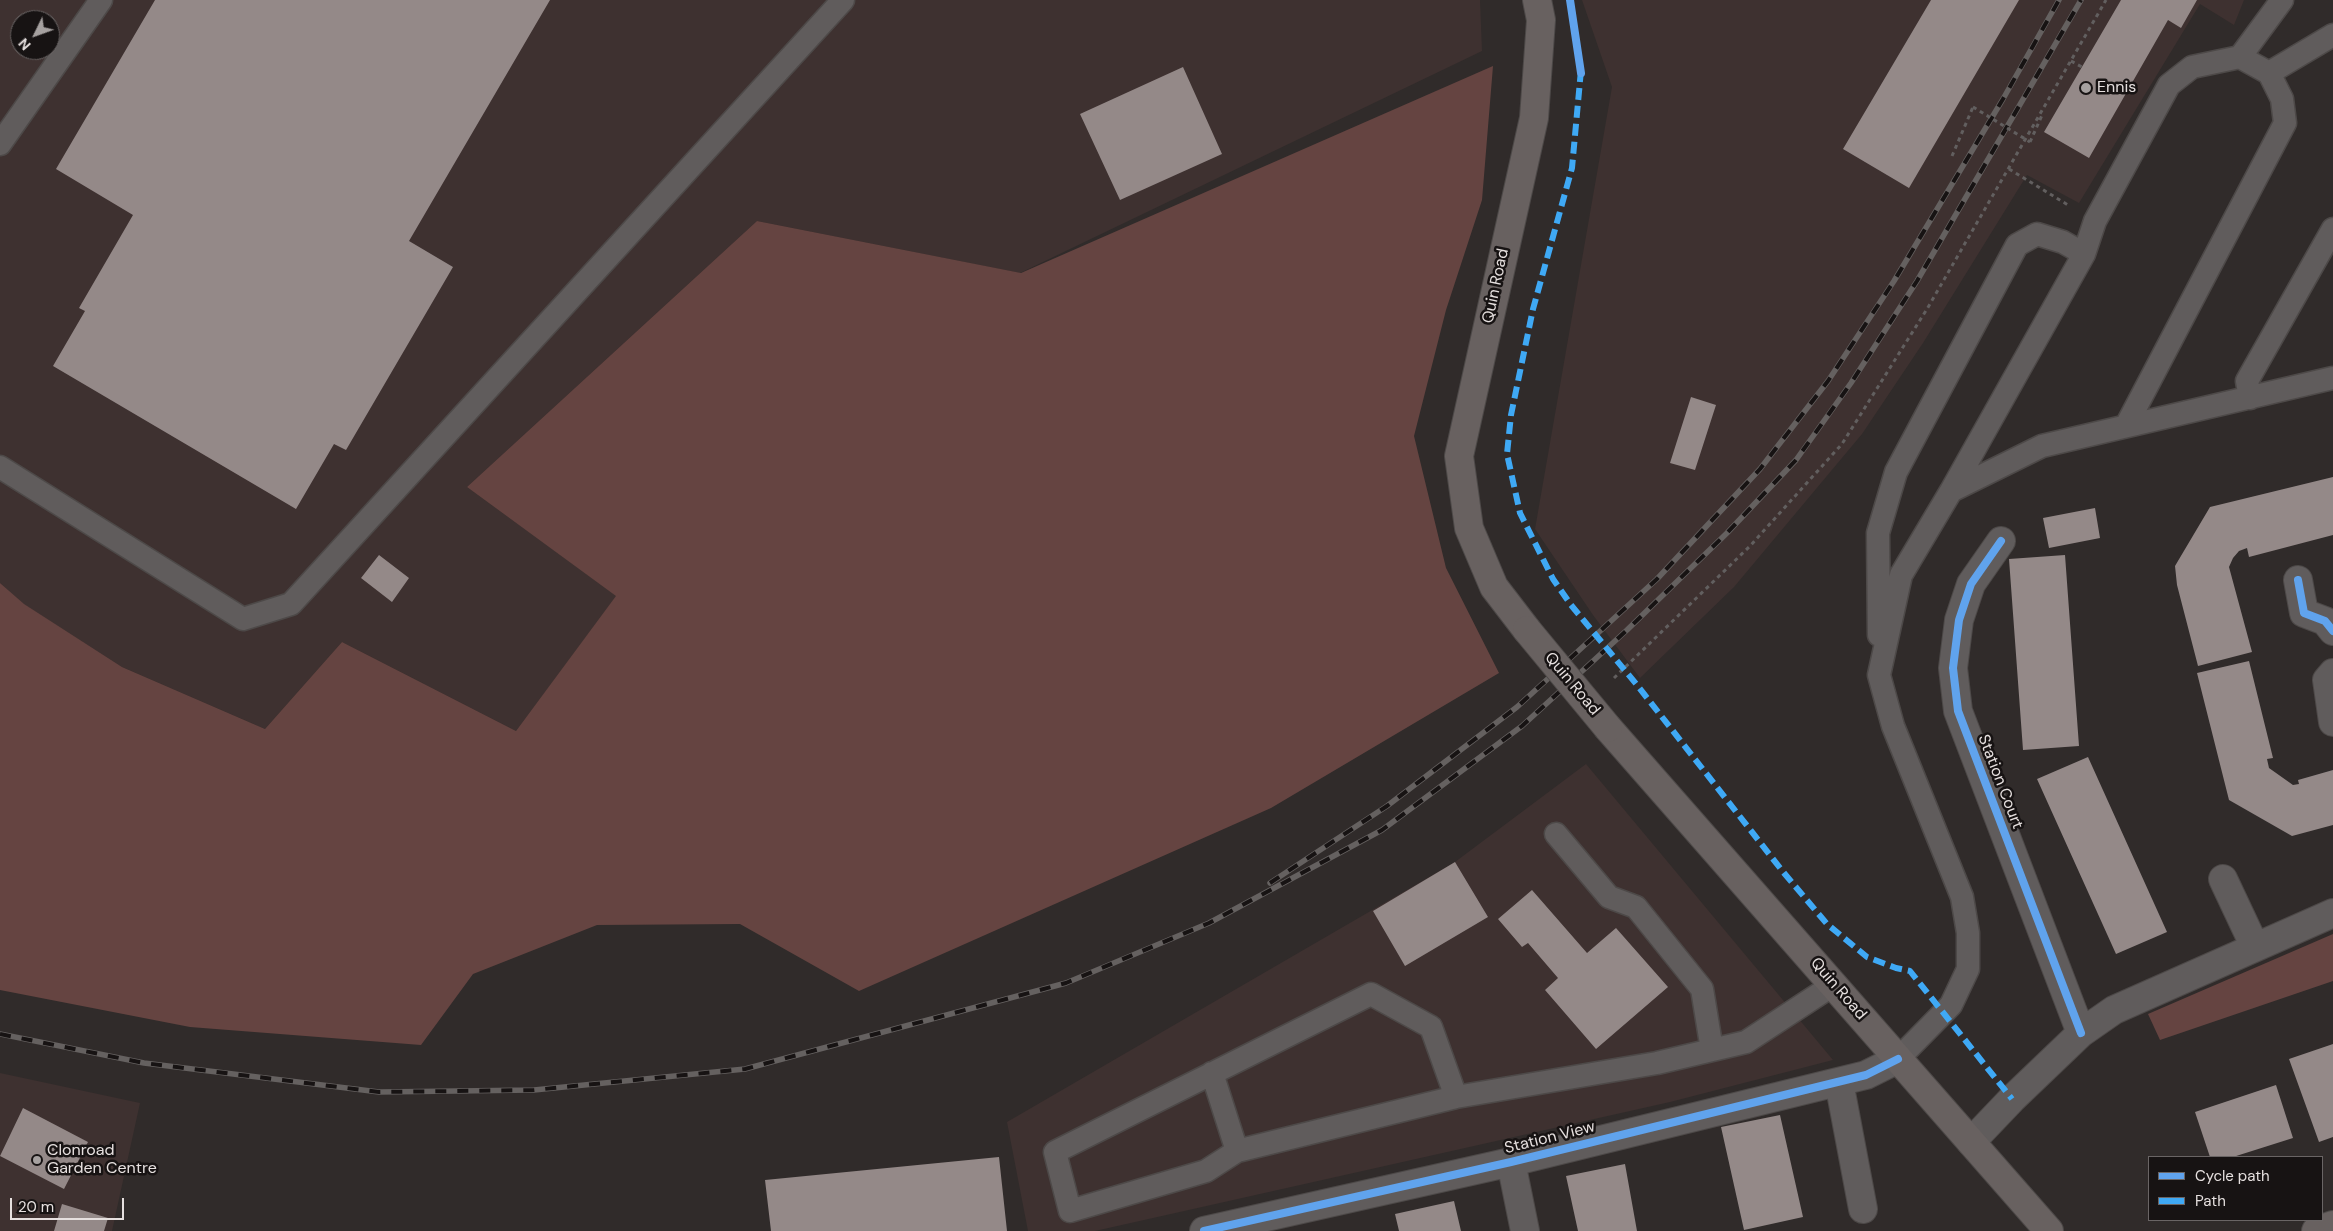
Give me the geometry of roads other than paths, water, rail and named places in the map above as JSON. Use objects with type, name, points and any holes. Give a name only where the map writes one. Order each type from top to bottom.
[{"type":"main road","name":"Quin Road","points":[[1537,0],[1541,20],[1534,118],[1459,456],[1469,528],[1494,587],[1527,630],[1608,728],[2049,1231]]},
{"type":"main road","points":[[2316,1231],[2333,1225]]},
{"type":"street","name":"Station Court","points":[[2001,541],[1971,584],[1959,620],[1953,668],[1958,711],[2081,1033]]},
{"type":"street","points":[[2298,580],[2304,612],[2325,621],[2333,631]]},
{"type":"street","points":[[2333,673],[2327,680],[2333,722]]},
{"type":"street","points":[[2223,879],[2254,947]]},
{"type":"street","points":[[1971,1142],[2012,1099],[2081,1033],[2114,1010],[2333,913]]},
{"type":"street","name":"Station View","points":[[1204,1231],[1511,1162],[1866,1076],[1898,1059]]},
{"type":"street","points":[[1839,1082],[1863,1209]]},
{"type":"street","name":"Station View","points":[[1511,1162],[1524,1231]]},
{"type":"lane","points":[[0,144],[101,0]]},
{"type":"lane","points":[[0,467],[243,619],[290,604],[843,0]]},
{"type":"lane","points":[[2240,57],[2282,0]]},
{"type":"lane","points":[[2269,73],[2333,35]]},
{"type":"lane","points":[[1879,675],[1901,575],[1951,491],[2084,254],[2095,221],[2168,85],[2192,67],[2240,57],[2269,73],[2282,99],[2285,123],[2126,426]]},
{"type":"lane","points":[[2250,398],[2247,381],[2333,229]]},
{"type":"lane","points":[[1898,1059],[1951,1006],[1968,969],[1968,933],[1962,897],[1893,726],[1879,675],[1878,533],[1896,472],[2017,245],[2037,234],[2063,242],[2084,254]]},
{"type":"lane","points":[[1951,491],[2042,446],[2333,378]]},
{"type":"lane","points":[[1556,834],[1609,897],[1636,907],[1702,989],[1712,1050]]},
{"type":"lane","points":[[1456,1097],[1431,1027],[1371,994],[1055,1152],[1070,1211],[1206,1171],[1238,1151],[1456,1097],[1657,1063],[1746,1042],[1834,984]]},
{"type":"lane","points":[[1212,1074],[1238,1151]]},
{"type":"railway","points":[[1270,883],[1387,806],[1517,707],[1657,579],[1760,469],[1828,381],[1894,281],[2003,99],[2059,0]]},
{"type":"railway","points":[[0,1034],[144,1063],[379,1092],[534,1090],[745,1069],[1066,983],[1209,923],[1382,830],[1522,726],[1627,630],[1727,533],[1796,460],[1851,383],[1917,281],[2081,0]]},
{"type":"place","name":"Ennis","points":[[2086,88]]},
{"type":"place","name":"Clonroad Garden Centre","points":[[37,1160]]}]
